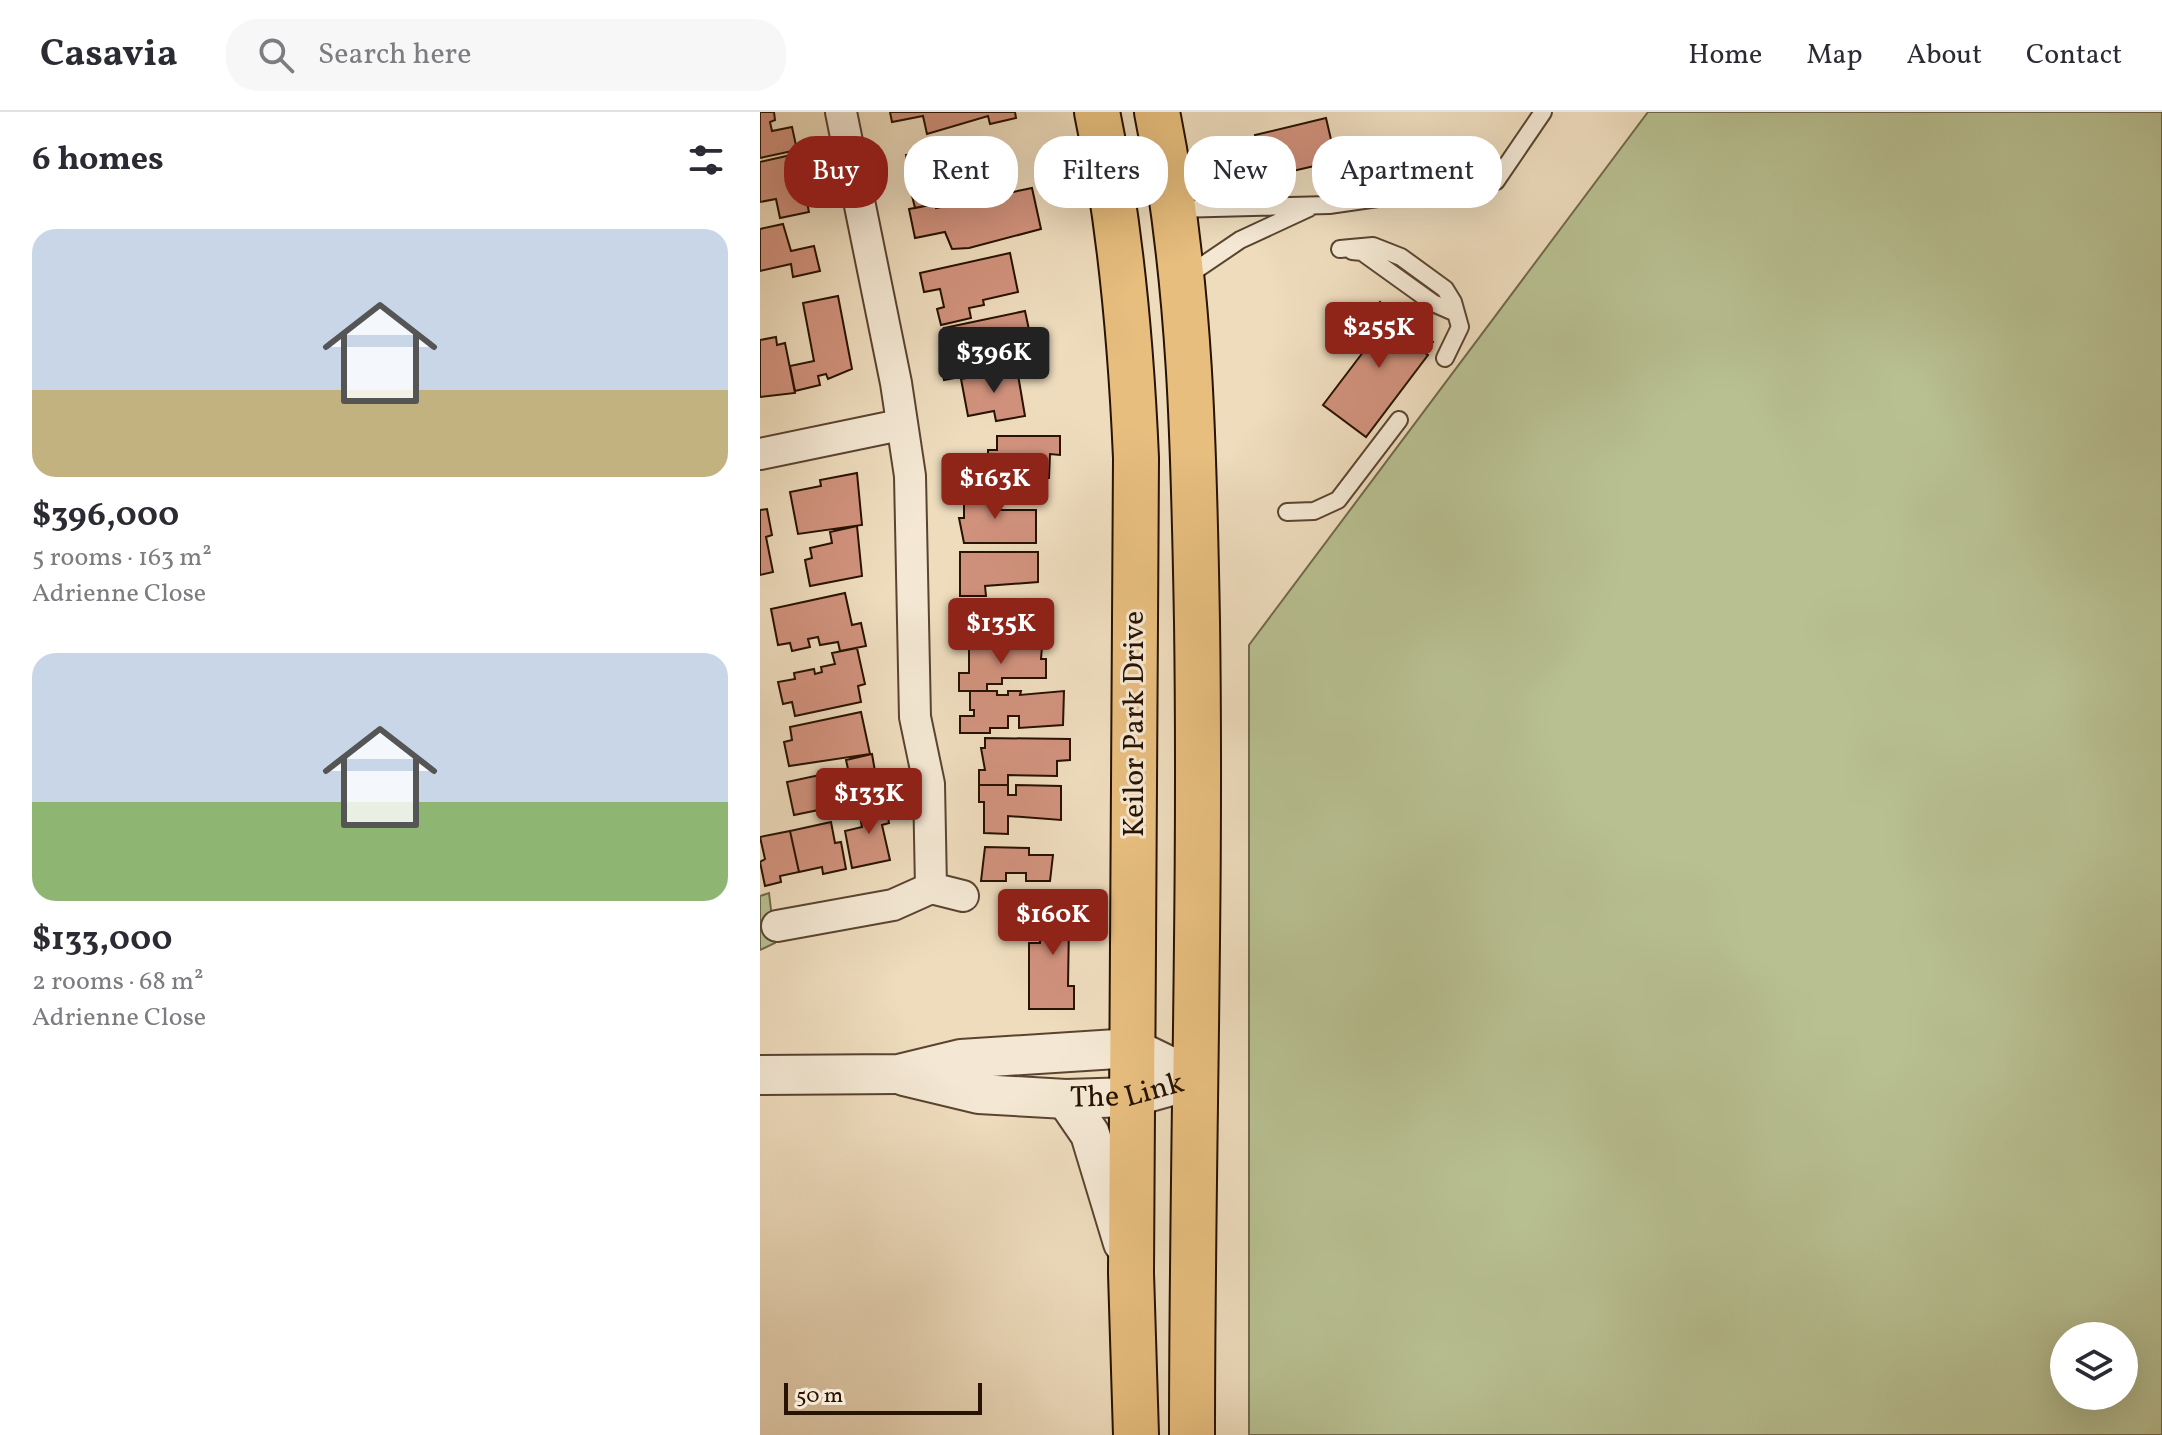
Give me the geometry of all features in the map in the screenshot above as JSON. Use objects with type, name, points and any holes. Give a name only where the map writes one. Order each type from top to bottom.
[{"type":"main road","name":"Keilor Park Drive","points":[[1097,112],[1115,218],[1131,345],[1136,458],[1131,1273],[1136,1435]]},
{"type":"main road","name":"Keilor Park Drive","points":[[1157,112],[1175,209],[1192,417],[1200,801],[1192,1435]]},
{"type":"main road","points":[[1115,218],[1175,209]]},
{"type":"street","points":[[841,112],[896,383],[910,476],[915,717],[929,784],[931,888]]},
{"type":"street","points":[[760,454],[900,425]]},
{"type":"street","points":[[777,926],[893,905],[931,888],[963,896]]},
{"type":"street","points":[[760,1047],[816,1074]]},
{"type":"street","name":"The Link","points":[[760,1075],[899,1074],[961,1059],[1132,1048],[1196,1079]]},
{"type":"street","name":"The Link","points":[[899,1074],[979,1094],[1066,1099],[1132,1097],[1196,1079]]},
{"type":"street","points":[[1066,1099],[1090,1134],[1131,1273]]},
{"type":"lane","points":[[1502,172],[1543,112]]},
{"type":"lane","points":[[1175,209],[1312,204]]},
{"type":"lane","points":[[1183,279],[1232,245],[1312,207]]},
{"type":"lane","points":[[1340,249],[1373,246],[1391,251],[1445,289],[1460,327],[1445,358]]},
{"type":"lane","points":[[1287,512],[1314,511],[1338,500],[1399,420]]},
{"type":"green space","points":[[1648,112],[2162,112],[2162,1435],[1249,1435],[1249,645]]},
{"type":"green space","points":[[769,893],[775,943],[760,950],[760,896]]},
{"type":"building","points":[[760,112],[774,112],[775,120],[770,122],[772,131],[792,127],[794,136],[784,136],[784,153],[760,158]]},
{"type":"building","points":[[890,112],[1015,112],[1016,118],[990,124],[988,116],[927,134],[923,116],[892,122]]},
{"type":"building","points":[[1326,118],[1330,136],[1312,136],[1312,167],[1296,170],[1296,136],[1255,135]]},
{"type":"building","points":[[784,157],[784,208],[808,208],[809,212],[780,218],[776,199],[760,202],[760,162]]},
{"type":"building","points":[[1032,188],[1041,229],[969,248],[952,249],[945,232],[915,238],[909,209],[1018,208],[1018,191]]},
{"type":"building","points":[[783,224],[791,251],[814,246],[820,271],[793,277],[791,264],[760,271],[760,229]]},
{"type":"building","points":[[1010,253],[1018,292],[983,300],[984,305],[969,308],[971,318],[941,325],[937,309],[944,307],[940,289],[924,292],[920,273]]},
{"type":"building","points":[[838,296],[852,369],[828,379],[826,374],[818,376],[820,385],[795,391],[790,366],[814,361],[803,303]]},
{"type":"building","points":[[1380,302],[1433,342],[1425,353],[1428,355],[1366,437],[1323,405],[1373,339],[1360,329]]},
{"type":"building","points":[[1025,311],[1034,353],[968,367],[970,375],[944,380],[940,363],[962,359],[959,345],[948,348],[944,328]]},
{"type":"building","points":[[776,337],[777,345],[785,343],[795,393],[760,397],[760,340]]},
{"type":"building","points":[[1017,369],[1025,416],[996,421],[994,411],[968,416],[961,379]]},
{"type":"building","points":[[997,436],[1060,436],[1060,455],[1050,454],[1049,478],[993,477],[993,489],[966,489],[966,462],[988,462],[988,450],[997,450]]},
{"type":"building","points":[[857,473],[862,525],[798,534],[790,492],[821,486],[820,480]]},
{"type":"building","points":[[964,489],[996,489],[996,510],[1036,510],[1036,543],[964,543],[959,518],[964,518]]},
{"type":"building","points":[[767,509],[772,535],[766,537],[773,572],[760,575],[760,510]]},
{"type":"building","points":[[857,526],[862,576],[810,586],[805,560],[812,558],[810,548],[832,543],[830,532]]},
{"type":"building","points":[[960,552],[1038,552],[1038,582],[985,586],[986,596],[960,596]]},
{"type":"building","points":[[845,593],[852,625],[861,623],[866,646],[840,651],[838,642],[820,645],[818,637],[808,639],[810,647],[792,651],[790,643],[778,645],[771,609]]},
{"type":"building","points":[[959,601],[1030,601],[1030,634],[969,633],[968,616],[959,616]]},
{"type":"building","points":[[969,646],[1042,647],[1041,659],[1046,659],[1046,678],[1002,678],[1002,684],[987,684],[987,691],[959,691],[959,673],[969,673]]},
{"type":"building","points":[[857,648],[865,684],[858,686],[861,702],[795,716],[792,702],[783,704],[778,682],[795,679],[794,673],[814,669],[815,674],[822,672],[821,667],[835,664],[832,653]]},
{"type":"building","points":[[970,691],[997,691],[997,695],[1008,695],[1008,691],[1021,691],[1020,695],[1064,691],[1063,725],[1019,728],[1019,716],[1008,716],[1008,728],[990,728],[990,733],[960,733],[960,716],[974,716],[974,710],[970,710]]},
{"type":"building","points":[[861,712],[870,754],[789,766],[784,742],[792,740],[790,727]]},
{"type":"building","points":[[985,738],[1070,739],[1070,760],[1057,761],[1057,776],[1008,775],[1008,785],[979,785],[979,770],[985,770],[981,748],[985,748]]},
{"type":"building","points":[[872,754],[876,777],[854,781],[856,789],[850,791],[853,803],[794,815],[787,782],[848,769],[846,760]]},
{"type":"building","points":[[979,785],[1008,785],[1008,795],[1016,795],[1016,785],[1061,786],[1061,820],[1008,816],[1008,834],[984,833],[984,802],[979,802]]},
{"type":"building","points":[[885,800],[889,823],[882,825],[890,860],[852,868],[845,831],[862,827],[858,806]]},
{"type":"building","points":[[831,822],[835,843],[841,842],[846,869],[823,874],[822,867],[799,872],[790,831]]},
{"type":"building","points":[[790,831],[799,872],[780,876],[781,882],[765,886],[760,862],[765,859],[760,837]]},
{"type":"building","points":[[985,847],[1029,848],[1029,855],[1053,855],[1050,881],[1026,881],[1026,873],[1006,873],[1006,881],[981,881]]},
{"type":"building","points":[[1049,893],[1076,893],[1076,922],[1069,922],[1068,986],[1074,986],[1074,1009],[1029,1009],[1029,943],[1040,943],[1040,923],[1048,923]]}]
